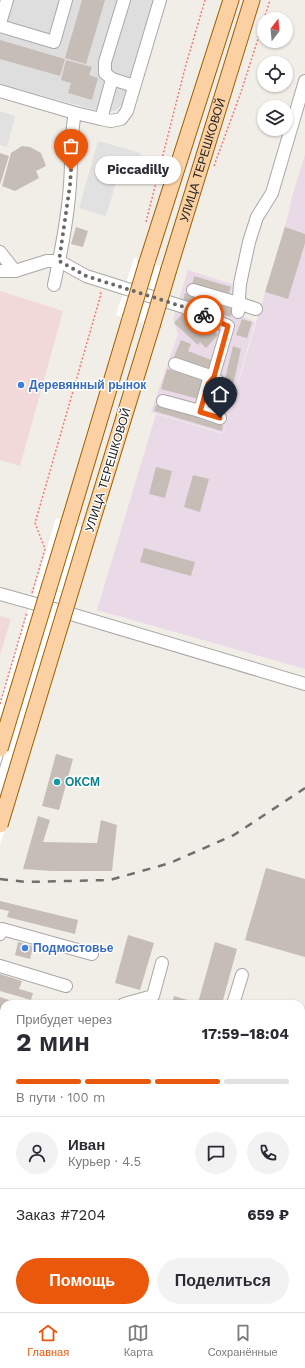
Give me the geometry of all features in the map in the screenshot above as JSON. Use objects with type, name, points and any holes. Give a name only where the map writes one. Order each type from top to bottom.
[{"type":"main road","name":"УЛИЦА ТЕРЕШКОВОЙ","points":[[0,749],[147,262],[231,0]]},
{"type":"main road","name":"УЛИЦА ТЕРЕШКОВОЙ","points":[[0,825],[252,0]]},
{"type":"street","points":[[0,23],[7,0]]},
{"type":"street","points":[[0,26],[54,42],[66,0]]},
{"type":"street","points":[[124,0],[106,62],[104,74],[112,79],[134,86]]},
{"type":"street","points":[[0,91],[75,113],[106,120],[121,119],[127,111],[160,0]]},
{"type":"street","points":[[106,120],[112,79]]},
{"type":"street","points":[[238,307],[240,284],[257,217],[272,193],[305,81]]},
{"type":"street","points":[[54,285],[70,185],[72,127],[75,113]]},
{"type":"street","points":[[0,252],[15,271]]},
{"type":"street","points":[[0,271],[15,271],[47,261],[59,261],[86,276],[184,307],[228,326],[214,377],[208,384],[200,412]]},
{"type":"street","points":[[193,290],[238,307],[256,309]]},
{"type":"street","points":[[175,364],[214,377],[231,393]]},
{"type":"street","points":[[163,401],[220,418]]},
{"type":"street","points":[[0,594],[305,684]]},
{"type":"street","points":[[0,789],[3,768],[54,609]]},
{"type":"street","points":[[0,934],[2,929],[92,954]]},
{"type":"street","points":[[138,1000],[153,996],[162,963]]},
{"type":"street","points":[[0,966],[66,986]]},
{"type":"street","points":[[234,1000],[242,975]]},
{"type":"path","points":[[145,227],[185,68],[205,0]]},
{"type":"path","points":[[266,12],[270,0]]},
{"type":"path","points":[[214,167],[241,92],[257,41]]},
{"type":"path","points":[[0,704],[45,549],[35,523],[101,294],[86,276]]},
{"type":"shaded area","points":[[0,0],[154,0],[122,105],[116,110],[106,113],[0,84]]},
{"type":"shaded area","points":[[0,111],[15,116],[7,147],[0,145]]},
{"type":"shaded area","points":[[98,141],[141,153],[133,180],[118,176],[106,216],[79,208]]},
{"type":"shaded area","points":[[305,154],[305,669],[97,610],[156,414],[223,434]]},
{"type":"shaded area","points":[[188,270],[235,285],[234,304],[244,317],[255,322],[223,433],[151,412],[178,334],[173,319]]},
{"type":"shaded area","name":"Деревянный рынок","points":[[0,291],[63,311],[20,466],[0,460]]},
{"type":"shaded area","points":[[0,616],[11,619],[0,655]]},
{"type":"pier","points":[[134,258],[176,271],[159,328],[116,315]]},
{"type":"pier","points":[[56,518],[95,530],[0,845],[0,705]]},
{"type":"building","points":[[82,0],[105,0],[86,64],[65,58]]},
{"type":"building","points":[[0,40],[65,59],[60,76],[0,59]]},
{"type":"building","points":[[66,60],[92,67],[89,75],[98,78],[92,100],[68,93],[71,83],[61,80]]},
{"type":"building","points":[[22,146],[30,147],[41,153],[46,166],[36,171],[39,178],[15,191],[2,186],[11,153]]},
{"type":"building","points":[[0,153],[9,156],[0,185]]},
{"type":"building","points":[[76,227],[88,231],[83,247],[71,244]]},
{"type":"building","points":[[285,227],[305,234],[305,243],[288,299],[265,292]]},
{"type":"building","points":[[194,276],[231,287],[228,295],[192,285]]},
{"type":"building","points":[[185,293],[233,309],[231,317],[183,301]]},
{"type":"building","points":[[183,313],[206,334],[211,328],[218,335],[206,348],[200,342],[198,345],[174,323]]},
{"type":"building","points":[[242,319],[252,322],[247,338],[236,335]]},
{"type":"building","points":[[181,340],[191,344],[188,351],[214,361],[210,371],[174,357]]},
{"type":"building","points":[[233,346],[241,349],[233,385],[224,383]]},
{"type":"building","points":[[167,369],[205,380],[199,399],[161,389]]},
{"type":"building","points":[[212,388],[222,390],[221,396],[231,399],[229,408],[208,403]]},
{"type":"building","points":[[156,405],[223,425],[222,431],[154,411]]},
{"type":"building","points":[[156,467],[172,471],[165,498],[149,494]]},
{"type":"building","points":[[193,475],[209,479],[200,512],[184,507]]},
{"type":"building","points":[[144,548],[195,562],[191,576],[140,562]]},
{"type":"building","name":"ОКСМ","points":[[56,754],[73,759],[59,810],[42,806]]},
{"type":"building","points":[[38,816],[50,820],[43,842],[97,843],[101,820],[117,825],[112,871],[52,871],[23,869]]},
{"type":"building","points":[[266,868],[305,879],[305,957],[245,940]]},
{"type":"building","points":[[0,901],[78,920],[75,934],[7,917],[9,911],[0,909]]},
{"type":"building","points":[[128,935],[154,943],[140,990],[115,983]]},
{"type":"building","points":[[18,942],[33,946],[30,959],[15,955]]},
{"type":"building","points":[[215,942],[237,949],[223,1000],[199,1000]]},
{"type":"building","points":[[0,974],[22,981],[19,989],[33,993],[31,1000],[0,991]]},
{"type":"building","points":[[174,996],[188,1000],[173,1000]]},
{"type":"building","points":[[0,997],[9,1000],[0,1000]]},
{"type":"railway","points":[[0,879],[26,882],[110,880],[170,863],[234,835],[305,788]]},
{"type":"way so far","points":[[71,170],[59,261],[86,276],[184,307],[204,315]]},
{"type":"place","name":"Piccadilly","points":[[71,170]]},
{"type":"place","name":"Деревянный рынок","points":[[21,385]]},
{"type":"place","name":"ОКСМ","points":[[57,782]]},
{"type":"place","name":"Подмостовье","points":[[25,948]]},
{"type":"route","points":[[204,315],[228,326],[214,377],[208,384],[200,412],[220,418]]}]
